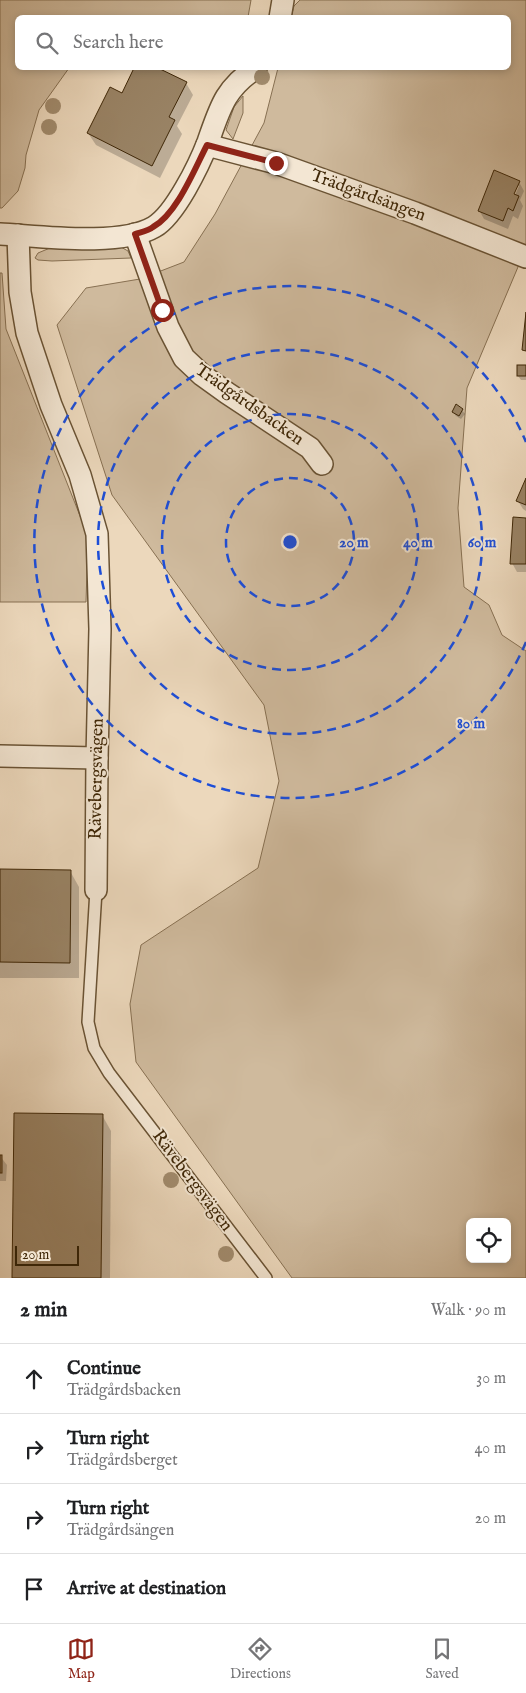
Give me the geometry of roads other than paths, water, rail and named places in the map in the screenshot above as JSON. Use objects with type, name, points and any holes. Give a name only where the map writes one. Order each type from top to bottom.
[{"type":"street","points":[[280,15],[283,0]]},
{"type":"street","points":[[9,235],[110,238],[135,234],[154,227],[167,216],[187,186],[207,145],[225,98],[233,86],[253,70]]},
{"type":"street","name":"Trädgårdsängen","points":[[207,145],[276,163],[415,213],[526,257]]},
{"type":"street","name":"Trädgårdsbacken","points":[[135,234],[168,327],[184,358],[202,375],[227,393],[310,448],[322,464]]},
{"type":"street","name":"Rävebergsvägen","points":[[9,235],[27,333],[52,405],[80,475],[97,534],[100,629],[96,890]]},
{"type":"street","points":[[0,756],[97,758]]},
{"type":"lane","name":"Rävebergsvägen","points":[[96,890],[88,1022],[94,1048],[109,1073],[266,1278]]}]
